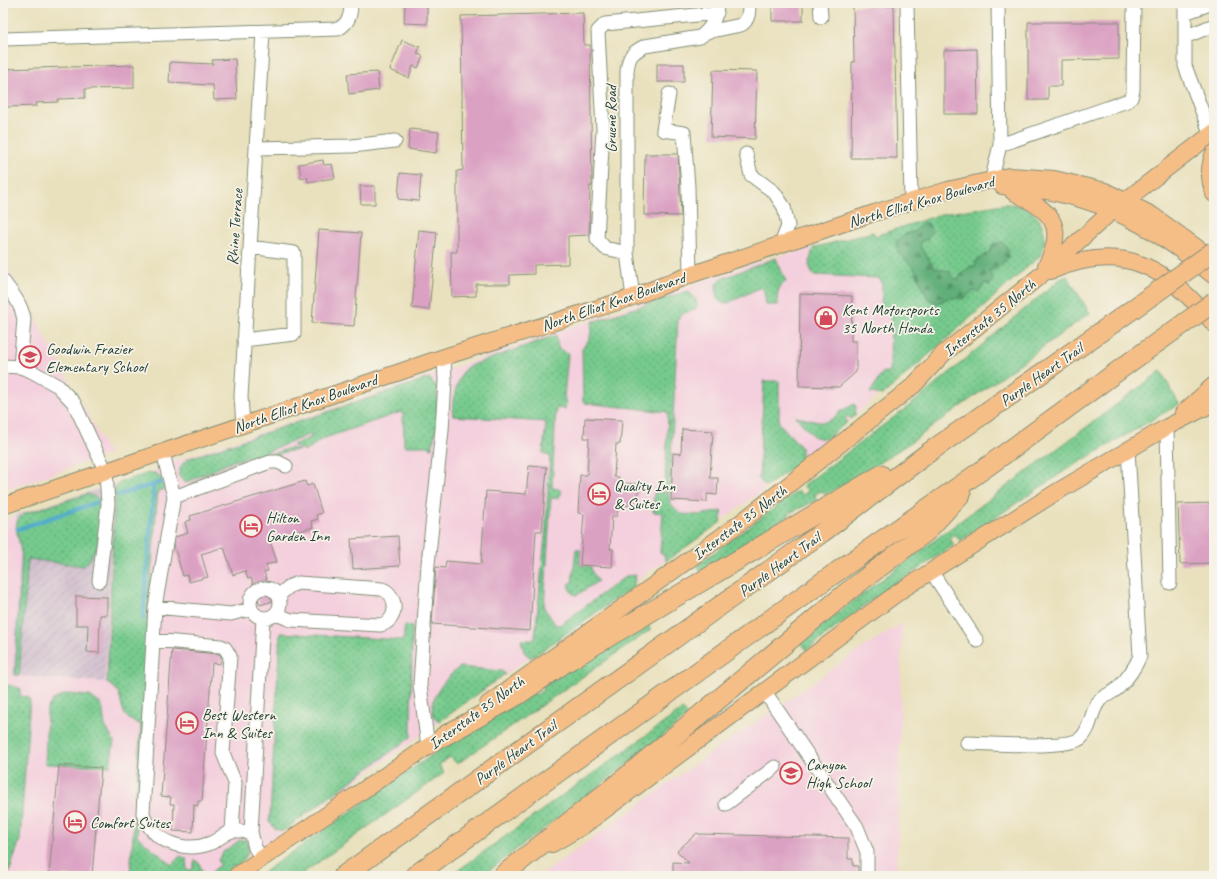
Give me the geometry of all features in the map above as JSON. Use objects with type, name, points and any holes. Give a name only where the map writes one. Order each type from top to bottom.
[{"type":"highway","name":"Purple Heart Trail","points":[[342,876],[823,532],[928,453],[1214,251]]},
{"type":"highway","points":[[414,876],[822,582],[988,466],[1214,302]]},
{"type":"highway","points":[[444,736],[518,695],[568,661],[885,473],[928,453]]},
{"type":"highway","points":[[502,875],[627,776],[846,592],[926,532],[988,466]]},
{"type":"main road","name":"Interstate 35 North","points":[[236,876],[444,736],[740,523],[913,386],[943,354],[1041,275],[1113,210],[1212,133]]},
{"type":"main road","points":[[1214,153],[1209,166],[1210,183],[1214,194]]},
{"type":"main road","name":"North Elliot Knox Boulevard","points":[[996,184],[1009,176],[1054,179],[1087,186],[1126,200],[1159,219],[1214,260]]},
{"type":"main road","name":"North Elliot Knox Boulevard","points":[[3,506],[444,357],[633,297],[690,275],[781,244],[948,190],[996,184],[1055,193],[1113,210],[1134,220],[1179,248],[1214,276]]},
{"type":"main road","points":[[996,184],[1046,210],[1054,225],[1056,237],[1054,251],[1041,275]]},
{"type":"main road","points":[[1041,275],[1065,265],[1091,258],[1112,258],[1136,262],[1157,272],[1194,302],[1214,324]]},
{"type":"main road","points":[[1167,427],[1214,385]]},
{"type":"main road","points":[[502,875],[583,826],[900,591],[1055,493],[1167,427],[1214,403]]},
{"type":"street","points":[[3,39],[338,29],[347,23],[351,14],[351,3]]},
{"type":"street","points":[[707,32],[741,25],[745,22],[749,14],[748,3]]},
{"type":"street","points":[[820,3],[820,17]]},
{"type":"street","points":[[907,3],[911,201]]},
{"type":"street","points":[[996,184],[1000,145],[998,3]]},
{"type":"street","points":[[1000,145],[1127,101],[1131,98],[1133,90],[1134,3]]},
{"type":"street","points":[[1185,37],[1214,26],[1209,4],[1185,8],[1185,37],[1185,66],[1212,133]]},
{"type":"street","points":[[707,32],[717,8]]},
{"type":"street","points":[[626,252],[605,248],[597,239],[603,129],[598,31],[605,24],[717,8]]},
{"type":"street","name":"Rhine Terrace","points":[[243,424],[241,403],[244,340],[264,32]]},
{"type":"street","name":"Gruene Road","points":[[633,297],[626,252],[628,58],[637,49],[645,46],[700,37],[707,32]]},
{"type":"street","points":[[669,94],[664,130],[684,133],[688,187],[690,275]]},
{"type":"street","points":[[256,148],[352,146],[395,141]]},
{"type":"street","points":[[746,154],[751,175],[774,192],[784,207],[788,226],[781,244]]},
{"type":"street","points":[[244,340],[294,334],[294,253],[250,248]]},
{"type":"street","points":[[3,281],[16,298],[23,312],[24,319],[20,367]]},
{"type":"street","points":[[428,747],[420,685],[428,564],[442,430],[445,381],[444,357]]},
{"type":"street","points":[[3,366],[20,367],[31,371],[58,386],[74,403],[106,472],[108,504],[99,581]]},
{"type":"street","points":[[1167,427],[1170,583]]},
{"type":"street","points":[[966,743],[1046,744],[1072,742],[1081,738],[1088,729],[1094,711],[1100,700],[1117,689],[1135,667],[1140,656],[1128,450]]},
{"type":"street","points":[[163,452],[174,497],[155,607],[143,813],[145,820],[163,840],[173,845],[203,846],[211,844],[232,831],[251,832]]},
{"type":"street","points":[[174,497],[270,462],[278,462],[286,466]]},
{"type":"street","points":[[931,571],[977,641]]},
{"type":"street","points":[[276,614],[291,620],[380,625],[388,622],[393,616],[394,601],[392,596],[382,589],[298,583],[290,586],[279,595]]},
{"type":"street","points":[[269,588],[279,595],[280,606],[276,614],[263,618],[258,616],[250,609],[250,599],[256,592],[269,588]]},
{"type":"street","points":[[155,607],[232,614],[250,609]]},
{"type":"street","points":[[262,858],[256,848],[251,832],[263,618]]},
{"type":"street","points":[[153,640],[221,646],[230,656],[223,753],[235,783],[232,831]]},
{"type":"street","points":[[765,692],[857,827],[867,852],[867,876]]},
{"type":"street","points":[[726,804],[774,767]]},
{"type":"shaded area","points":[[873,232],[926,354],[848,421],[765,489],[413,741],[219,876],[3,876],[3,521],[16,515],[20,554],[105,681],[114,484],[149,473],[177,460],[456,367],[760,261]]},
{"type":"shaded area","name":"Goodwin Frazier Elementary School","points":[[3,259],[109,454],[3,491]]},
{"type":"shaded area","points":[[114,484],[105,682],[13,676],[20,554],[16,515]]},
{"type":"shaded area","name":"Canyon High School","points":[[902,623],[897,876],[540,876],[719,747],[853,654]]},
{"type":"green space","points":[[1004,204],[1025,207],[1038,219],[1044,236],[1040,256],[883,395],[870,393],[883,372],[890,372],[891,313],[881,312],[882,282],[878,278],[813,275],[809,265],[813,248],[873,232],[875,236],[942,214]]},
{"type":"green space","points":[[922,223],[928,223],[932,232],[927,240],[920,241],[921,248],[935,268],[950,271],[951,276],[958,280],[961,274],[971,266],[976,266],[976,261],[990,252],[993,244],[1002,242],[1008,249],[1008,258],[995,270],[989,270],[993,279],[990,285],[985,283],[979,292],[973,291],[963,299],[949,298],[937,303],[928,299],[914,268],[898,253],[896,241],[905,234],[914,232]]},
{"type":"green space","points":[[776,258],[786,281],[781,285],[778,292],[778,305],[766,305],[764,291],[761,287],[728,303],[722,303],[717,299],[716,284],[721,279]]},
{"type":"green space","points":[[1067,276],[1090,313],[914,440],[859,476],[825,495],[822,491],[815,494],[816,501],[791,512],[787,518],[701,572],[697,565],[798,491],[803,495],[808,491],[803,486],[922,396],[1060,279]]},
{"type":"green space","points":[[688,291],[696,300],[697,306],[694,310],[681,314],[678,319],[669,498],[671,504],[681,514],[699,515],[722,511],[721,522],[666,561],[664,555],[660,552],[663,513],[653,512],[654,492],[665,493],[668,412],[585,403],[583,401],[582,349],[590,338],[592,322]]},
{"type":"green space","points":[[556,335],[558,348],[568,354],[564,397],[566,403],[565,409],[556,408],[552,488],[559,489],[562,492],[559,498],[551,498],[544,608],[556,625],[560,625],[626,576],[636,575],[633,587],[531,658],[524,652],[521,640],[534,640],[535,637],[545,537],[550,456],[543,453],[546,422],[453,416],[452,411],[458,383],[467,367]]},
{"type":"green space","points":[[1161,371],[1179,404],[1066,470],[960,541],[955,534],[950,538],[954,545],[869,602],[807,650],[800,642],[890,574]]},
{"type":"green space","points":[[429,378],[437,387],[437,424],[432,448],[428,446],[404,446],[403,413],[401,412],[322,439],[306,451],[293,445],[312,437],[311,434],[259,455],[236,460],[185,483],[178,475],[181,466],[187,459]]},
{"type":"green space","points":[[764,381],[779,381],[779,423],[801,447],[801,461],[766,487],[759,479]]},
{"type":"green space","points":[[854,404],[856,406],[855,416],[851,419],[848,416],[845,419],[847,422],[826,439],[814,437],[796,417],[818,422],[828,421],[833,419],[841,411]]},
{"type":"green space","points":[[290,448],[300,450],[285,452],[191,484],[239,462]]},
{"type":"green space","points":[[149,473],[155,473],[162,478],[164,490],[158,490],[147,622],[150,624],[137,836],[172,865],[180,856],[186,858],[187,870],[192,870],[195,860],[199,863],[204,876],[130,876],[141,724],[132,721],[126,716],[118,693],[114,687],[107,683],[115,488],[120,482]]},
{"type":"green space","points":[[88,494],[98,498],[103,505],[99,542],[88,562],[84,566],[28,559],[19,675],[15,675],[22,556],[16,528],[17,521],[23,514]]},
{"type":"green space","points":[[576,549],[580,550],[580,565],[591,567],[592,572],[598,581],[577,595],[573,594],[569,588],[569,583],[572,583]]},
{"type":"green space","points":[[648,623],[650,630],[457,764],[450,757],[439,765],[444,773],[299,876],[258,876],[441,749],[532,692],[536,695],[544,689],[542,684]]},
{"type":"green space","points":[[405,625],[412,626],[411,737],[283,831],[275,829],[269,821],[280,633],[403,640]]},
{"type":"green space","points":[[460,667],[502,671],[505,674],[439,722],[434,716],[432,709],[437,693],[448,677]]},
{"type":"green space","points":[[3,684],[20,688],[20,696],[28,697],[30,699],[20,840],[8,876],[3,876]]},
{"type":"green space","points":[[66,694],[90,696],[102,705],[105,726],[114,741],[110,766],[45,764],[47,709],[53,700]]},
{"type":"green space","points":[[683,709],[688,716],[482,876],[450,876]]},
{"type":"green space","points":[[240,840],[247,840],[248,845],[248,852],[242,862],[235,867],[234,865],[231,866],[232,869],[221,876],[207,876],[220,865],[218,860],[224,851]]},
{"type":"building","points":[[405,3],[427,3],[427,24],[404,23]]},
{"type":"building","points":[[772,3],[803,3],[803,21],[772,21]]},
{"type":"building","points":[[853,6],[894,6],[897,158],[851,158],[852,62],[854,62]]},
{"type":"building","points":[[583,13],[584,45],[590,45],[592,186],[590,186],[589,235],[568,236],[568,264],[534,265],[534,274],[510,275],[510,284],[476,284],[476,296],[452,297],[451,252],[457,252],[457,171],[463,170],[461,16]]},
{"type":"building","points":[[1028,22],[1119,22],[1119,59],[1061,60],[1061,86],[1048,86],[1048,100],[1028,100]]},
{"type":"building","points":[[402,40],[420,47],[417,54],[423,56],[418,68],[413,66],[409,78],[390,70]]},
{"type":"building","points":[[977,49],[978,114],[944,114],[944,50]]},
{"type":"building","points":[[235,59],[237,99],[214,100],[213,85],[169,83],[170,62],[213,64],[212,60]]},
{"type":"building","points":[[657,64],[684,64],[684,82],[657,82]]},
{"type":"building","points":[[134,65],[134,88],[85,89],[85,98],[58,99],[58,102],[36,103],[37,106],[6,107],[4,69]]},
{"type":"building","points":[[713,70],[757,71],[755,139],[711,137]]},
{"type":"building","points":[[377,72],[379,90],[349,94],[347,74]]},
{"type":"building","points":[[410,129],[439,132],[436,153],[408,149]]},
{"type":"building","points":[[645,154],[678,154],[681,216],[644,215]]},
{"type":"building","points":[[323,160],[324,165],[332,164],[335,178],[308,182],[307,177],[301,178],[299,164]]},
{"type":"building","points":[[400,173],[421,175],[419,201],[398,199]]},
{"type":"building","points":[[360,186],[375,186],[375,204],[361,204]]},
{"type":"building","points":[[319,230],[361,233],[354,326],[312,323]]},
{"type":"building","points":[[419,230],[437,232],[429,310],[412,308]]},
{"type":"building","name":"Kent Motorsports 35 North Honda","points":[[800,294],[852,296],[851,341],[856,341],[856,372],[839,387],[799,386]]},
{"type":"building","name":"Quality Inn & Suites","points":[[585,418],[622,420],[620,444],[616,444],[614,477],[619,477],[619,483],[638,484],[638,506],[618,505],[617,516],[612,516],[610,549],[613,549],[612,567],[580,565],[584,514],[578,513],[580,475],[587,475],[589,438],[584,438]]},
{"type":"building","points":[[682,429],[713,431],[710,478],[718,478],[717,495],[707,494],[707,502],[671,500],[673,453],[681,454]]},
{"type":"building","points":[[529,466],[547,467],[542,531],[536,531],[530,631],[432,624],[436,567],[445,568],[446,561],[481,564],[486,491],[526,494]]},
{"type":"building","points":[[305,481],[307,486],[313,484],[322,513],[316,515],[318,519],[311,521],[313,527],[270,541],[277,562],[266,565],[268,571],[264,572],[273,601],[260,605],[251,578],[248,579],[245,571],[233,575],[224,547],[201,554],[208,577],[189,582],[187,575],[183,576],[174,546],[175,537],[188,533],[185,522],[191,520],[190,516]]},
{"type":"building","points":[[1214,503],[1214,563],[1180,564],[1178,504]]},
{"type":"building","points":[[398,536],[400,566],[353,569],[351,539]]},
{"type":"building","points":[[76,596],[107,597],[107,615],[100,615],[99,653],[87,652],[88,625],[76,625]]},
{"type":"building","name":"Best Western Inn & Suites","points":[[172,650],[219,654],[221,656],[220,664],[212,663],[202,801],[198,801],[198,806],[194,805],[193,832],[173,831],[174,804],[170,804],[171,797],[161,796]]},
{"type":"building","name":"Comfort Suites","points":[[59,765],[101,768],[92,876],[49,876]]},
{"type":"building","points":[[697,833],[848,838],[848,859],[853,859],[853,866],[858,866],[858,876],[673,876],[673,862],[689,863],[677,851]]},
{"type":"waterway","points":[[118,495],[162,482]]},
{"type":"waterway","points":[[153,485],[153,492]]},
{"type":"waterway","points":[[143,618],[153,495]]},
{"type":"waterway","points":[[18,529],[98,502]]},
{"type":"place","name":"Kent Motorsports 35 North Honda","points":[[826,318]]},
{"type":"place","name":"Goodwin Frazier Elementary School","points":[[30,357]]},
{"type":"place","name":"Quality Inn & Suites","points":[[599,494]]},
{"type":"place","name":"Hilton Garden Inn","points":[[251,526]]},
{"type":"place","name":"Best Western Inn & Suites","points":[[187,723]]},
{"type":"place","name":"Canyon High School","points":[[791,773]]},
{"type":"place","name":"Comfort Suites","points":[[75,822]]}]
